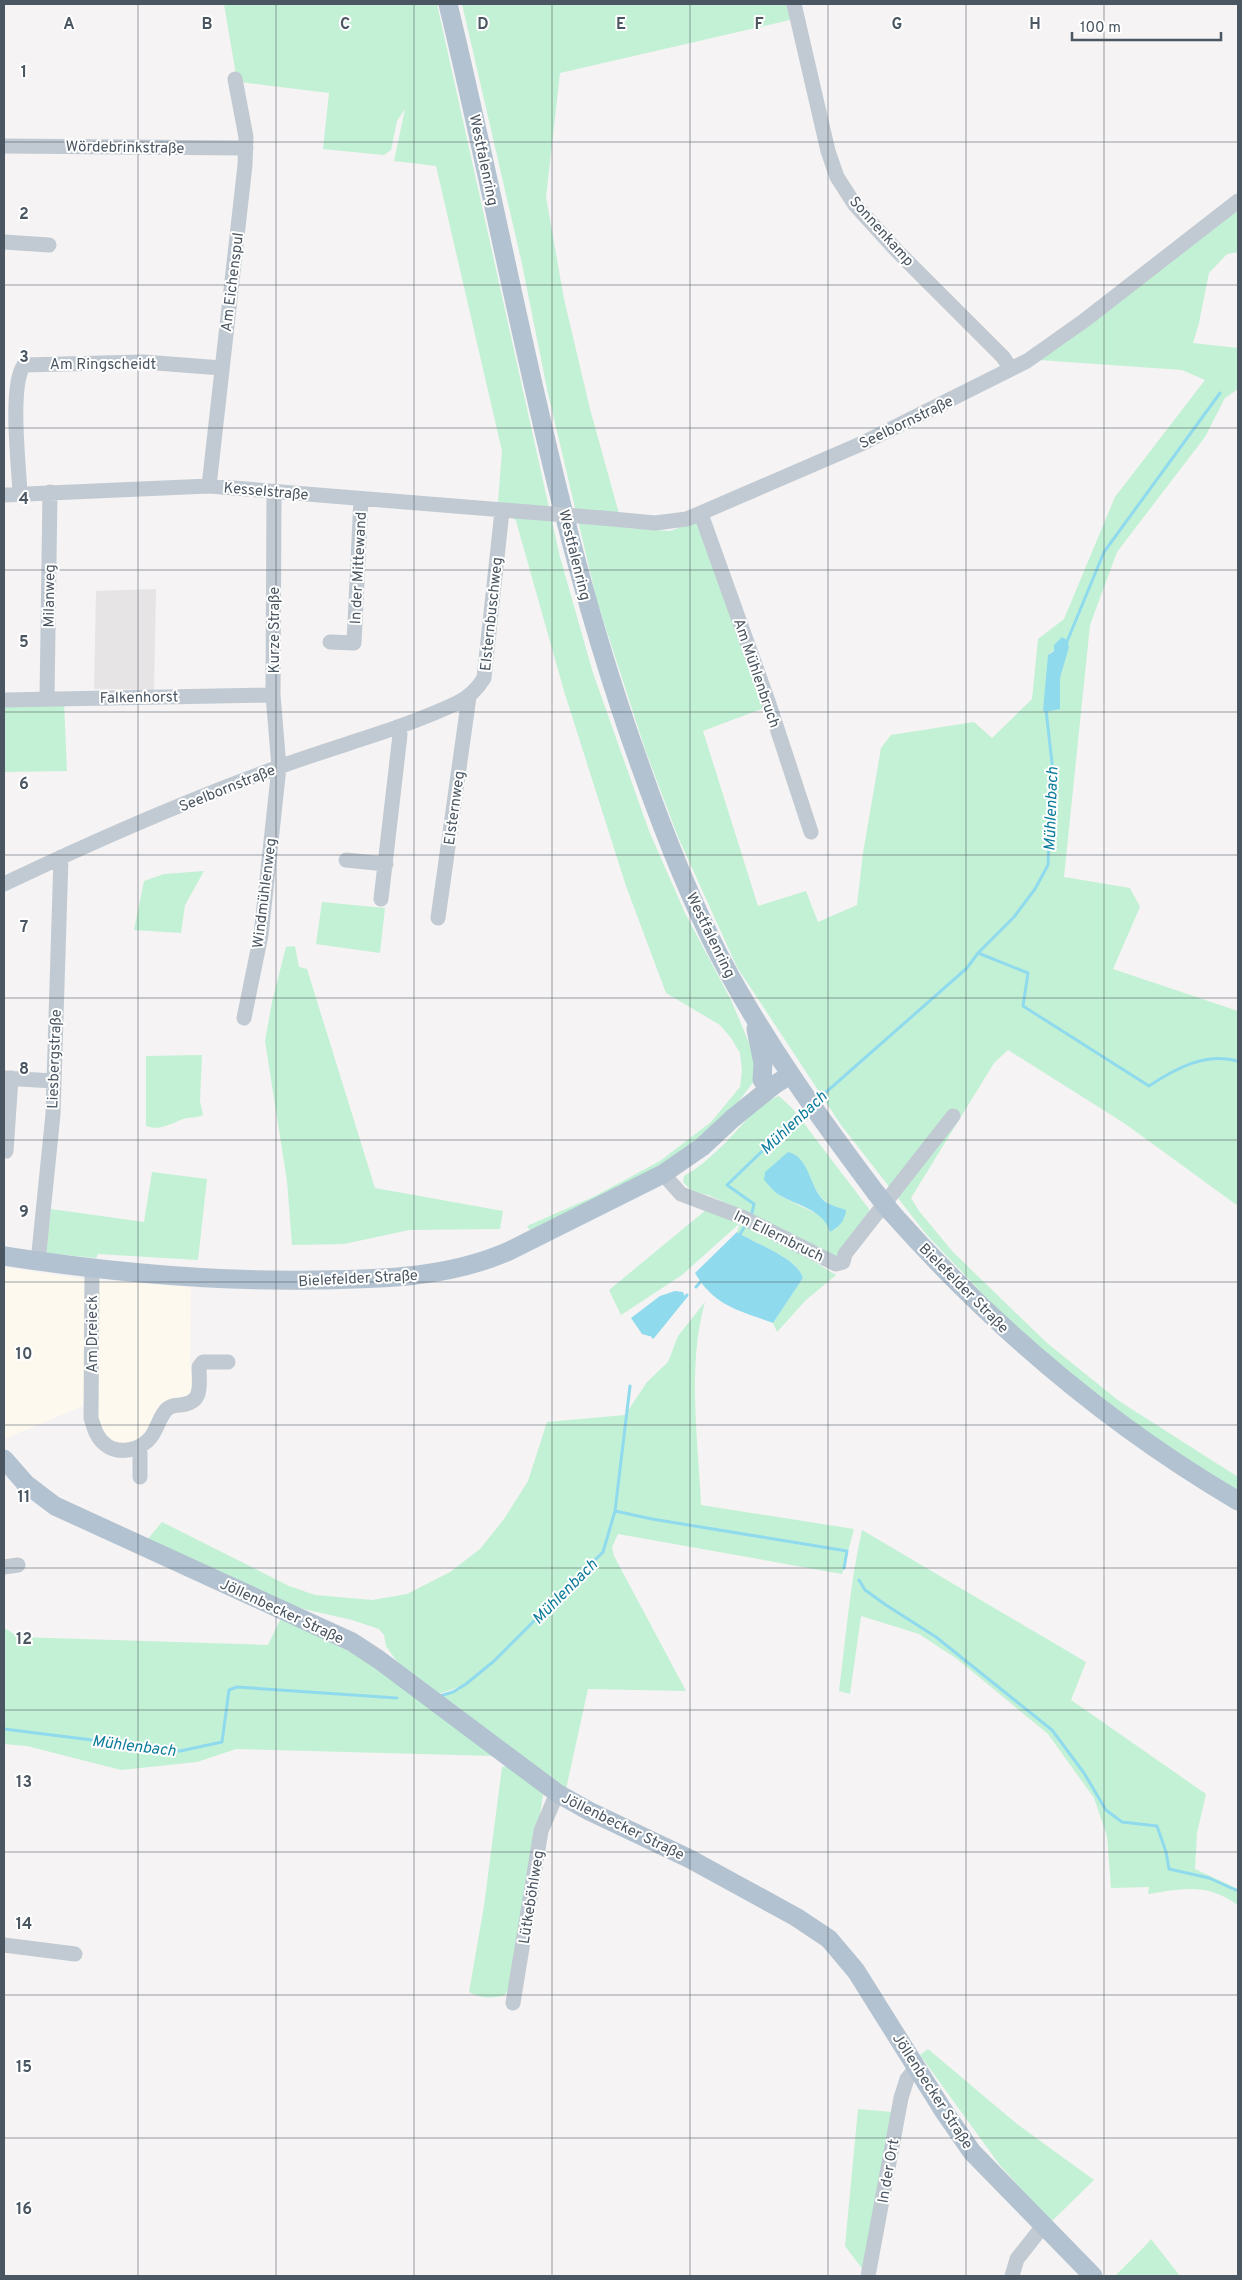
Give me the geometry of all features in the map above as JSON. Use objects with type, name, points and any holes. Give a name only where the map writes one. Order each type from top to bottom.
[{"type":"main road","name":"Westfalenring","points":[[448,4],[542,428],[591,617],[622,716],[662,827],[703,922],[754,1018],[787,1069]]},
{"type":"main road","points":[[754,1018],[763,1062],[762,1080]]},
{"type":"main road","name":"Bielefelder Straße","points":[[732,1119],[762,1080],[787,1069]]},
{"type":"main road","name":"Bielefelder Straße","points":[[787,1069],[812,1107],[892,1212],[989,1315],[1056,1372],[1137,1436],[1238,1501]]},
{"type":"main road","name":"Bielefelder Straße","points":[[4,1256],[92,1268],[211,1278],[286,1281],[379,1280],[452,1271],[481,1263],[507,1252],[664,1174],[702,1147],[732,1119],[774,1085],[787,1069]]},
{"type":"main road","name":"Jöllenbecker Straße","points":[[4,1459],[26,1484],[55,1506],[352,1642],[378,1659],[558,1793],[589,1812],[690,1858],[796,1917],[829,1939],[856,1971],[916,2068],[972,2152],[1092,2276]]},
{"type":"street","name":"Sonnenkamp","points":[[794,4],[828,152],[837,178],[861,212],[1012,369]]},
{"type":"street","name":"Am Eichenspul","points":[[209,486],[246,148],[235,79]]},
{"type":"street","name":"Wördebrinkstraße","points":[[4,146],[246,148]]},
{"type":"street","name":"Seelbornstraße","points":[[528,512],[655,523],[674,523],[701,514],[863,443],[1027,361],[1085,320],[1238,201]]},
{"type":"street","points":[[4,242],[49,245]]},
{"type":"street","name":"Am Ringscheidt","points":[[20,494],[16,409],[20,374],[24,365],[143,362],[222,368]]},
{"type":"street","name":"Kesselstraße","points":[[4,495],[209,486],[528,512]]},
{"type":"street","name":"Milanweg","points":[[47,699],[50,492]]},
{"type":"street","name":"Kurze Straße","points":[[274,492],[274,695],[279,767]]},
{"type":"street","name":"In der Mittewand","points":[[330,642],[354,643],[361,499]]},
{"type":"street","name":"Elsternbuschweg","points":[[462,701],[479,687],[484,678],[502,511]]},
{"type":"street","name":"Am Mühlenbruch","points":[[701,514],[768,701],[812,832]]},
{"type":"street","name":"Falkenhorst","points":[[4,700],[274,695]]},
{"type":"street","name":"Seelbornstraße","points":[[4,884],[124,829],[279,767],[397,727],[462,701]]},
{"type":"street","name":"Elsternweg","points":[[438,918],[462,701]]},
{"type":"street","points":[[381,899],[400,735],[397,727]]},
{"type":"street","name":"Windmühlenweg","points":[[244,1018],[261,935],[279,767]]},
{"type":"street","name":"Liesbergstraße","points":[[38,1262],[53,1114],[61,857]]},
{"type":"street","points":[[346,860],[386,864]]},
{"type":"street","points":[[6,1151],[8,1078],[53,1081]]},
{"type":"street","name":"Im Ellernbruch","points":[[664,1174],[681,1194],[742,1217],[836,1264],[843,1262],[845,1254],[953,1116]]},
{"type":"street","name":"Am Dreieck","points":[[92,1268],[91,1418],[96,1434],[106,1445],[116,1450],[137,1448]]},
{"type":"street","points":[[140,1477],[140,1453],[137,1448],[151,1437],[167,1409],[174,1405],[189,1404],[195,1400],[198,1394],[199,1367],[203,1362],[228,1362]]},
{"type":"street","name":"Lütkeböhlweg","points":[[513,2003],[541,1831],[558,1793]]},
{"type":"street","points":[[4,1945],[75,1954]]},
{"type":"street","name":"In der Ort","points":[[868,2276],[902,2098],[907,2079],[916,2068]]},
{"type":"street","points":[[1012,2276],[1017,2259],[1043,2226]]},
{"type":"shaded area","points":[[156,589],[154,690],[94,689],[96,591]]},
{"type":"shaded area","points":[[4,1267],[82,1279],[191,1287],[190,1366],[193,1367],[194,1392],[138,1443],[112,1444],[104,1438],[88,1404],[4,1439]]},
{"type":"green space","points":[[224,4],[437,4],[560,557],[593,673],[649,831],[685,913],[731,1000],[755,1057],[754,1081],[733,1109],[704,1138],[655,1173],[532,1233],[527,1226],[593,1197],[660,1161],[711,1122],[740,1087],[742,1070],[740,1053],[720,1025],[666,993],[626,886],[564,691],[516,521],[498,502],[502,451],[436,166],[394,161],[405,109],[397,121],[391,150],[384,155],[323,149],[329,93],[239,82],[236,75]]},
{"type":"green space","points":[[462,4],[800,4],[794,19],[560,73],[546,197],[564,299],[590,409],[618,510],[626,528],[670,531],[692,523],[699,525],[764,708],[703,731],[758,906],[806,891],[818,922],[857,905],[863,853],[881,748],[891,735],[974,722],[992,738],[1032,699],[1038,639],[1064,619],[1115,497],[1205,380],[1182,370],[1039,360],[1238,207],[1238,252],[1227,254],[1209,273],[1193,343],[1238,348],[1238,389],[1225,398],[1205,437],[1117,552],[1090,625],[1064,877],[1130,888],[1140,907],[1113,969],[1238,1011],[1238,1206],[1124,1123],[1008,1050],[994,1063],[911,1198],[919,1211],[953,1252],[1047,1343],[1119,1401],[1238,1477],[1238,1491],[1181,1456],[1085,1387],[998,1310],[926,1234],[841,1125],[737,967],[678,837],[646,752],[597,601],[547,389],[522,264]],"holes":[[[1068,647],[1060,678],[1060,709],[1048,655],[1054,650]]]},
{"type":"green space","points":[[64,702],[67,771],[4,772],[4,703]]},
{"type":"green space","points":[[204,871],[185,905],[181,933],[134,930],[144,881],[164,874]]},
{"type":"green space","points":[[322,902],[385,908],[380,953],[316,944]]},
{"type":"green space","points":[[295,946],[299,967],[307,969],[375,1188],[503,1211],[500,1229],[409,1230],[344,1244],[292,1245],[287,1181],[265,1041],[272,1002],[286,947]]},
{"type":"green space","points":[[202,1055],[200,1101],[203,1115],[157,1128],[146,1126],[146,1056]]},
{"type":"green space","points":[[779,1096],[793,1109],[869,1209],[870,1215],[837,1257],[749,1213],[708,1195],[693,1192],[683,1182],[684,1176],[711,1156],[750,1116],[771,1099]],"holes":[[[803,1163],[815,1189],[826,1202],[845,1217],[835,1230],[817,1214],[778,1195]]]},
{"type":"green space","points":[[152,1172],[207,1179],[198,1260],[98,1254],[96,1258],[46,1253],[51,1209],[144,1222]]},
{"type":"green space","points":[[706,1210],[719,1212],[753,1227],[836,1275],[806,1300],[777,1332],[773,1323],[803,1278],[799,1270],[784,1257],[737,1232],[740,1223],[682,1275],[621,1315],[609,1290]]},
{"type":"green space","points":[[705,1302],[696,1351],[695,1377],[701,1505],[854,1529],[842,1574],[618,1534],[612,1547],[614,1556],[686,1691],[588,1689],[566,1789],[442,1696],[460,1689],[459,1687],[439,1694],[403,1670],[386,1646],[384,1635],[379,1629],[352,1620],[295,1607],[147,1540],[162,1522],[289,1586],[315,1595],[372,1600],[407,1594],[450,1572],[480,1549],[504,1519],[528,1481],[547,1422],[625,1415],[647,1382],[668,1362],[678,1336]]},
{"type":"green space","points":[[862,1530],[1086,1662],[1071,1700],[1206,1794],[1197,1833],[1195,1869],[1238,1889],[1238,1905],[1227,1898],[1206,1890],[1184,1889],[1148,1894],[1149,1887],[1111,1888],[1107,1836],[1094,1798],[1048,1734],[957,1659],[919,1634],[861,1616],[850,1694],[839,1691],[851,1590]]},
{"type":"green space","points":[[281,1618],[360,1657],[495,1756],[236,1749],[197,1762],[121,1770],[27,1746],[4,1744],[4,1628],[19,1637],[268,1645]]},
{"type":"green space","points":[[510,1766],[539,1788],[543,1795],[514,1982],[504,1996],[486,1997],[469,1992],[484,1906],[502,1767]]},
{"type":"green space","points":[[928,2049],[1017,2124],[1094,2180],[1051,2222],[999,2164],[920,2055]]},
{"type":"green space","points":[[858,2109],[892,2112],[864,2271],[845,2246]]},
{"type":"green space","points":[[1151,2239],[1180,2276],[1115,2276],[1147,2244]]},
{"type":"water","points":[[1062,637],[1067,640],[1069,647],[1060,678],[1060,709],[1045,712],[1043,710],[1048,655],[1054,651],[1054,645]]},
{"type":"water","points":[[788,1152],[796,1155],[801,1160],[821,1198],[827,1203],[846,1210],[841,1223],[830,1232],[822,1218],[816,1213],[779,1195],[764,1180],[765,1172]]},
{"type":"water","points":[[737,1232],[784,1257],[799,1270],[803,1278],[773,1323],[729,1306],[711,1293],[695,1273]]},
{"type":"water","points":[[675,1291],[683,1292],[685,1297],[653,1337],[642,1334],[631,1318],[660,1296]]},
{"type":"waterway","name":"Mühlenbach","points":[[1066,644],[1104,552],[1220,393]]},
{"type":"waterway","name":"Mühlenbach","points":[[816,1101],[967,968],[978,953],[1014,917],[1035,889],[1048,865],[1052,763],[1046,710]]},
{"type":"waterway","points":[[978,953],[1028,973],[1023,1006],[1149,1086],[1170,1073],[1192,1063],[1214,1059],[1238,1061]]},
{"type":"waterway","name":"Mühlenbach","points":[[752,1213],[754,1204],[727,1185],[806,1109]]},
{"type":"waterway","name":"Mühlenbach","points":[[739,1236],[745,1226]]},
{"type":"waterway","name":"Mühlenbach","points":[[696,1287],[703,1279]]},
{"type":"waterway","name":"Mühlenbach","points":[[653,1337],[687,1295]]},
{"type":"waterway","name":"Mühlenbach","points":[[440,1696],[453,1692],[466,1684],[494,1661],[603,1552],[615,1511],[630,1386]]},
{"type":"waterway","points":[[615,1511],[652,1519],[847,1551],[844,1568]]},
{"type":"waterway","points":[[859,1580],[865,1590],[936,1637],[1052,1730],[1084,1773],[1106,1810],[1122,1822],[1157,1826],[1166,1852],[1169,1869],[1209,1878],[1238,1891]]},
{"type":"waterway","name":"Mühlenbach","points":[[4,1729],[180,1751],[222,1742],[229,1690],[237,1687],[397,1698]]}]
